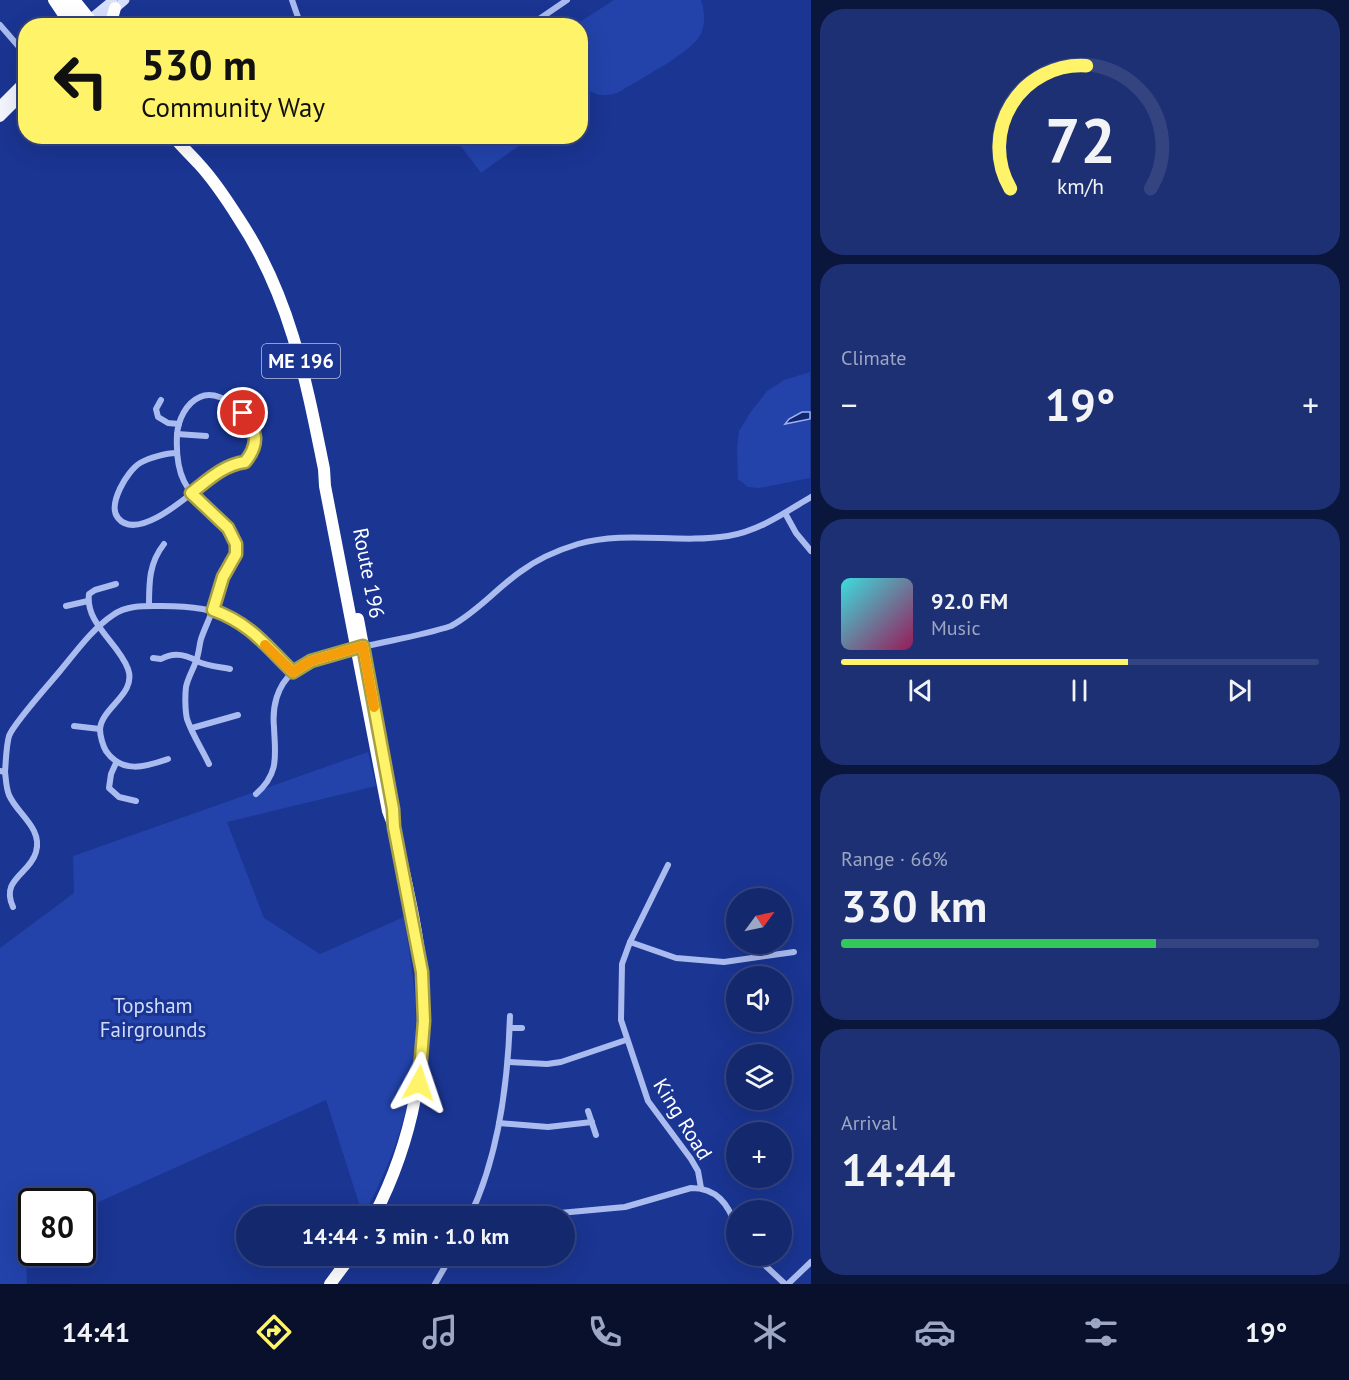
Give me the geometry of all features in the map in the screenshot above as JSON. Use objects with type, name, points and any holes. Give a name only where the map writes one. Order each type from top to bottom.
[{"type":"highway","points":[[54,0],[66,18]]},
{"type":"highway","points":[[63,0],[82,18]]},
{"type":"highway","points":[[74,0],[85,18]]},
{"type":"highway","points":[[113,18],[118,3]]},
{"type":"highway","name":"Route 196","points":[[181,144],[198,162]]},
{"type":"highway","name":"Route 196","points":[[188,144],[249,234],[281,299],[296,340],[324,468],[331,485],[359,647],[393,809],[394,827],[419,953],[424,1021],[419,1083],[400,1158],[378,1206]]},
{"type":"highway","points":[[330,1284],[344,1266]]},
{"type":"main road","points":[[97,18],[118,3]]},
{"type":"main road","points":[[0,106],[18,89]]},
{"type":"main road","points":[[0,117],[18,99]]},
{"type":"street","points":[[292,0],[298,18]]},
{"type":"street","points":[[541,18],[567,0]]},
{"type":"street","points":[[0,25],[18,46]]},
{"type":"street","points":[[176,453],[141,463],[130,472],[114,503],[116,516],[124,524],[134,526],[144,523],[170,509],[191,493],[222,470],[233,464],[245,462],[254,451],[255,439],[252,424],[243,413],[225,399],[210,394],[199,397],[190,405],[179,424],[177,435],[176,453],[182,479],[191,493],[228,528],[236,544],[236,554],[223,577],[186,688],[187,718],[209,764]]},
{"type":"street","points":[[161,400],[156,409],[158,417],[168,423],[179,424]]},
{"type":"street","points":[[177,435],[206,436]]},
{"type":"street","points":[[256,794],[264,787],[272,774],[276,752],[273,710],[279,692],[293,672],[311,661],[359,647],[452,626],[520,572],[541,560],[579,544],[609,537],[690,539],[730,536],[765,524],[810,497]]},
{"type":"street","points":[[785,513],[796,533],[810,551]]},
{"type":"street","points":[[149,606],[149,578],[156,555],[165,544]]},
{"type":"street","points":[[116,584],[95,590],[89,594],[88,601],[99,626],[129,671],[128,686],[100,729],[103,747],[116,763],[132,767],[146,766],[168,759]]},
{"type":"street","points":[[66,606],[88,601]]},
{"type":"street","points":[[13,907],[8,899],[9,888],[36,852],[36,836],[30,822],[18,811],[8,793],[2,771],[9,734],[99,626],[119,611],[136,607],[185,606],[213,610],[238,620],[293,672]]},
{"type":"street","points":[[153,658],[161,659],[169,654],[182,655],[192,657],[196,661],[230,669]]},
{"type":"street","points":[[192,728],[238,715]]},
{"type":"street","points":[[74,726],[100,729]]},
{"type":"street","points":[[116,763],[111,774],[109,788],[119,797],[136,801]]},
{"type":"street","name":"King Road","points":[[668,865],[630,942],[622,964],[621,1020],[648,1101],[691,1159],[698,1171],[700,1188]]},
{"type":"street","points":[[630,942],[676,958],[724,962],[794,952]]},
{"type":"street","points":[[475,1206],[500,1123],[508,1062],[510,1016]]},
{"type":"street","points":[[510,1028],[522,1028]]},
{"type":"street","points":[[508,1062],[547,1064],[561,1062],[626,1040]]},
{"type":"street","points":[[588,1111],[596,1135]]},
{"type":"street","points":[[500,1123],[548,1127],[592,1122]]},
{"type":"street","points":[[575,1212],[625,1207],[691,1188],[711,1192],[726,1205]]},
{"type":"street","points":[[766,1266],[787,1284],[810,1262]]},
{"type":"street","points":[[435,1284],[445,1266]]},
{"type":"green space","points":[[614,0],[701,0],[704,24],[699,37],[685,51],[621,91],[610,95],[600,95],[588,90],[588,18],[586,18]]},
{"type":"green space","points":[[459,144],[521,144],[481,173]]},
{"type":"green space","points":[[810,372],[810,478],[759,488],[748,487],[738,479],[739,431],[767,391],[784,380]]},
{"type":"green space","name":"Topsham Fairgrounds","points":[[368,752],[376,786],[227,822],[264,918],[320,954],[404,917],[415,999],[416,1029],[411,1085],[398,1137],[368,1206],[360,1206],[326,1100],[96,1203],[96,1188],[18,1188],[18,1266],[27,1266],[27,1284],[0,1284],[0,948],[74,893],[73,856]]},
{"type":"shaded area","points":[[802,412],[810,412],[810,419],[785,424],[789,419]]},
{"type":"slow traffic","points":[[265,645],[293,672],[311,661],[363,646],[374,707]]},
{"type":"route","points":[[243,413],[252,424],[255,439],[254,451],[245,462],[233,464],[222,470],[191,493],[228,528],[236,544],[236,554],[223,577],[213,610],[238,620],[293,672],[311,661],[363,646],[422,972],[424,1021],[419,1083]]}]
